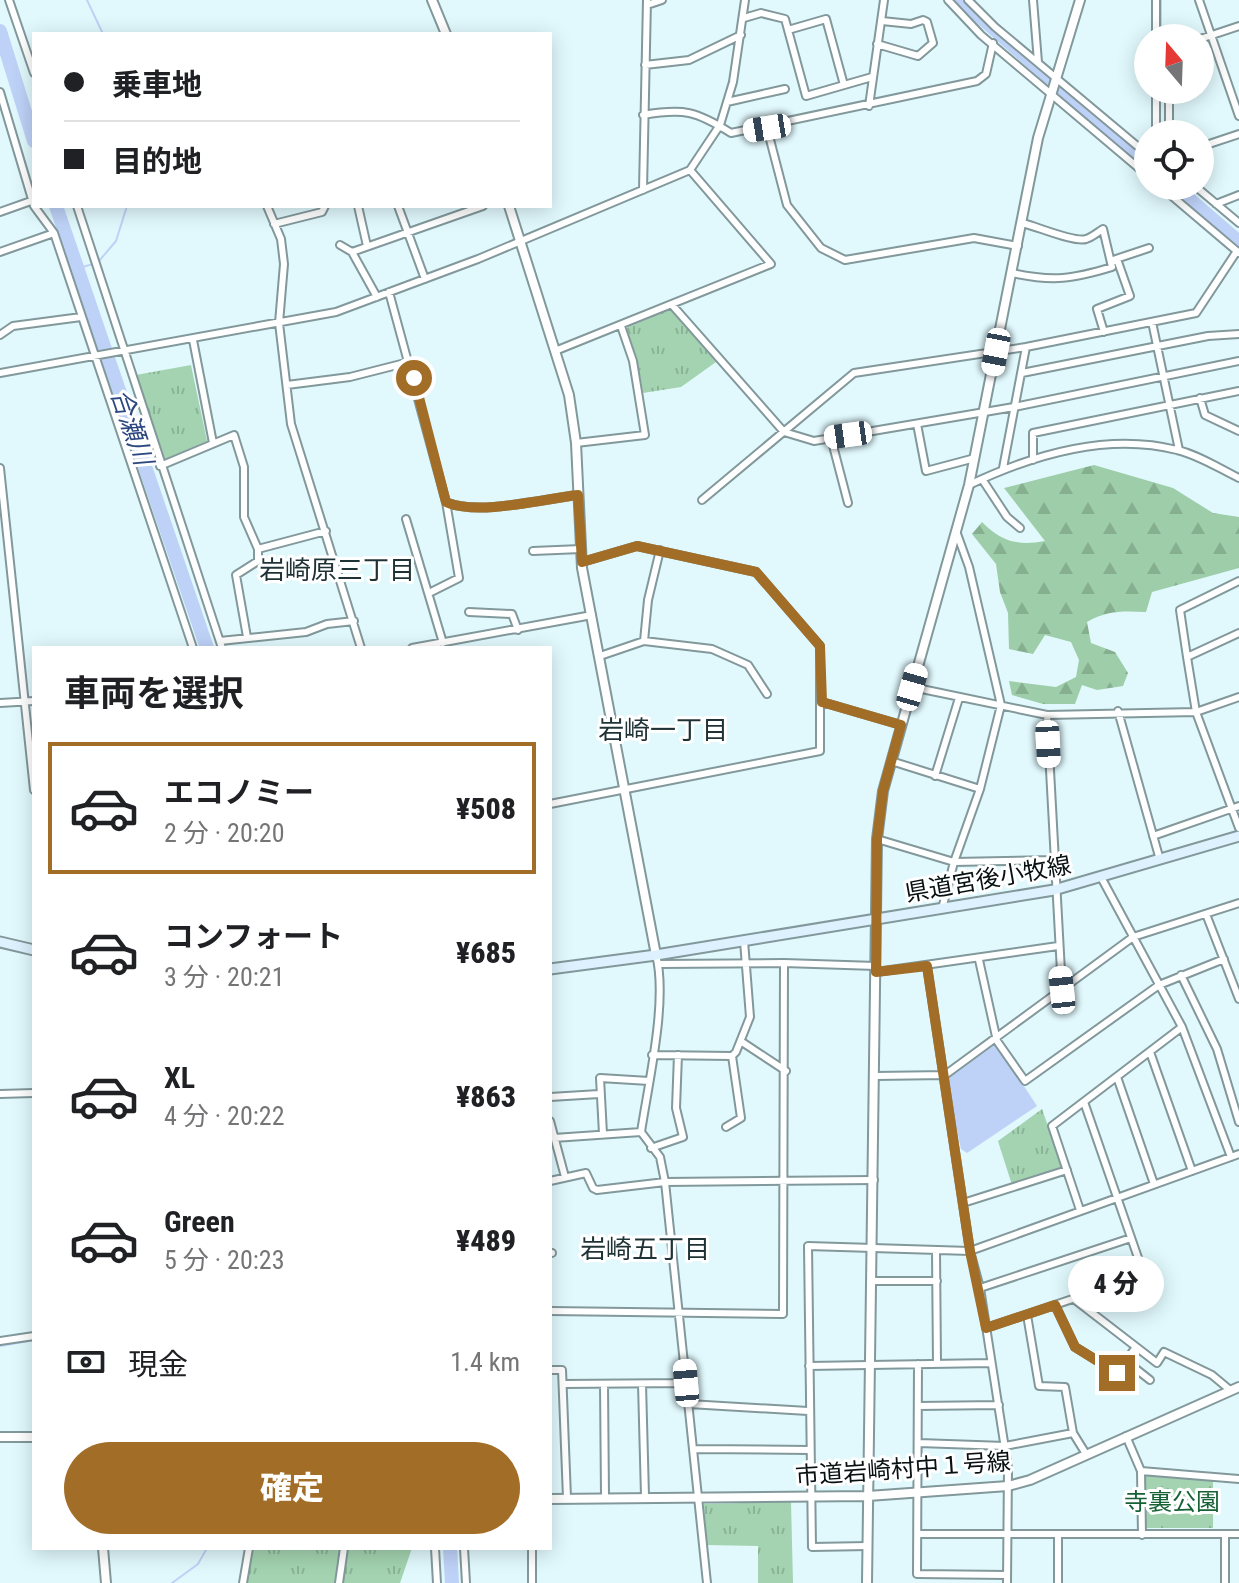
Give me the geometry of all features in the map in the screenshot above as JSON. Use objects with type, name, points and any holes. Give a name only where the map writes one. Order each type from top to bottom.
[{"type":"main road","name":"県道宮後小牧線","points":[[552,969],[658,960],[744,941],[1054,890],[1102,879],[1239,836]]},
{"type":"main road","points":[[0,942],[32,950]]},
{"type":"street","points":[[9,0],[32,67]]},
{"type":"street","points":[[432,0],[445,32]]},
{"type":"street","points":[[643,190],[647,2],[662,0]]},
{"type":"street","points":[[0,373],[336,312],[521,242],[690,170],[720,125],[741,35],[745,0]]},
{"type":"street","points":[[869,106],[884,0]]},
{"type":"street","points":[[948,0],[993,43],[1134,164]]},
{"type":"street","points":[[968,0],[1134,143]]},
{"type":"street","points":[[1033,0],[1038,62]]},
{"type":"street","points":[[867,1583],[877,839],[891,761],[969,485],[1038,138],[1080,0]]},
{"type":"street","points":[[1156,0],[1156,24]]},
{"type":"street","points":[[1199,0],[1208,24]]},
{"type":"street","points":[[744,18],[750,13],[784,17],[806,96],[872,77]]},
{"type":"street","points":[[788,30],[826,19],[844,85]]},
{"type":"street","points":[[877,44],[918,56],[933,43],[927,22],[923,20],[911,24],[882,21]]},
{"type":"street","points":[[1214,34],[1239,26]]},
{"type":"street","points":[[645,65],[689,60],[741,35]]},
{"type":"street","points":[[1214,41],[1239,116]]},
{"type":"street","points":[[643,115],[676,109],[720,125],[731,133],[767,128],[982,79],[993,43]]},
{"type":"street","points":[[727,102],[785,89]]},
{"type":"street","points":[[0,92],[32,201]]},
{"type":"street","points":[[767,128],[787,205],[821,248],[845,260],[974,238],[1018,246]]},
{"type":"street","points":[[1214,142],[1239,134]]},
{"type":"street","points":[[555,351],[771,264],[690,170]]},
{"type":"street","points":[[1216,204],[1239,195]]},
{"type":"street","points":[[702,500],[854,373],[1026,347],[1196,313],[1238,252],[1177,200]]},
{"type":"street","points":[[1211,200],[1239,223]]},
{"type":"street","points":[[0,212],[32,204]]},
{"type":"street","points":[[36,208],[54,233],[192,646]]},
{"type":"street","points":[[78,208],[221,644],[247,637],[306,632],[327,624],[354,621]]},
{"type":"street","points":[[268,208],[281,239],[284,264],[279,323],[291,424],[360,646]]},
{"type":"street","points":[[274,224],[322,212],[323,208]]},
{"type":"street","points":[[357,208],[367,246]]},
{"type":"street","points":[[399,208],[425,279]]},
{"type":"street","points":[[352,252],[477,208]]},
{"type":"street","points":[[510,208],[569,395],[576,443],[582,562],[658,960],[652,1055],[641,1132],[660,1157],[665,1182],[707,1583]]},
{"type":"street","points":[[1012,273],[1044,280],[1071,279],[1112,267],[1113,260],[1103,229],[1085,240],[1071,239],[1062,233],[1022,223]]},
{"type":"street","points":[[0,252],[54,233]]},
{"type":"street","points":[[340,245],[352,252],[377,297]]},
{"type":"street","points":[[1113,260],[1149,248]]},
{"type":"street","points":[[1104,332],[1097,309],[1130,296],[1118,262],[1113,260]]},
{"type":"street","points":[[389,292],[446,502],[459,578],[429,593]]},
{"type":"street","points":[[673,306],[784,432],[801,439],[831,438],[1014,407],[1163,374],[1239,361]]},
{"type":"street","points":[[0,335],[13,326],[81,317]]},
{"type":"street","points":[[1152,322],[1179,450]]},
{"type":"street","points":[[576,443],[645,435],[633,361],[621,326]]},
{"type":"street","points":[[1022,373],[1208,336],[1239,334]]},
{"type":"street","points":[[193,340],[213,443]]},
{"type":"street","points":[[1003,468],[1026,347]]},
{"type":"street","points":[[287,385],[350,377],[409,362]]},
{"type":"street","points":[[1033,460],[1033,433],[1239,391]]},
{"type":"street","points":[[1200,398],[1205,415],[1239,431]]},
{"type":"street","points":[[917,424],[926,471],[975,458]]},
{"type":"street","points":[[160,466],[234,435],[244,467],[244,517],[258,549],[258,561],[236,575],[247,637]]},
{"type":"street","points":[[831,438],[848,503]]},
{"type":"street","points":[[969,485],[1003,468],[1103,443],[1179,450],[1239,478]]},
{"type":"street","points":[[0,468],[32,774]]},
{"type":"street","points":[[982,479],[1007,517],[1020,528]]},
{"type":"street","points":[[446,502],[455,506],[496,505],[578,495]]},
{"type":"street","points":[[406,519],[443,643]]},
{"type":"street","points":[[258,549],[326,531]]},
{"type":"street","points":[[941,910],[980,789],[1001,705],[969,567],[956,531]]},
{"type":"street","points":[[552,804],[818,752],[822,702],[820,646],[761,576],[750,570],[637,546],[582,562]]},
{"type":"street","points":[[533,551],[581,549]]},
{"type":"street","points":[[644,641],[648,600],[660,550]]},
{"type":"street","points":[[1239,581],[1180,610],[1196,712],[1236,808],[1239,828]]},
{"type":"street","points":[[469,612],[512,614],[518,630]]},
{"type":"street","points":[[424,646],[592,615]]},
{"type":"street","points":[[1187,657],[1239,633]]},
{"type":"street","points":[[600,656],[644,641],[712,649],[753,669],[767,694]]},
{"type":"street","points":[[912,687],[1047,715],[1118,711],[1196,712],[1239,697]]},
{"type":"street","points":[[935,776],[959,698]]},
{"type":"street","points":[[0,703],[32,701]]},
{"type":"street","points":[[822,702],[901,725]]},
{"type":"street","points":[[1118,711],[1160,860]]},
{"type":"street","points":[[1047,715],[1054,890],[1062,990]]},
{"type":"street","points":[[891,761],[980,789]]},
{"type":"street","points":[[1153,836],[1236,808]]},
{"type":"street","points":[[877,839],[954,862],[1054,860]]},
{"type":"street","points":[[868,1546],[812,1547],[808,1246],[970,1251],[1235,1156],[1182,1027],[1102,879]]},
{"type":"street","points":[[876,1076],[945,1075],[997,1041],[1133,937],[1239,903]]},
{"type":"street","points":[[1206,914],[1239,999]]},
{"type":"street","points":[[726,1127],[741,1118],[732,1056],[742,1042],[751,1011],[744,941]]},
{"type":"street","points":[[658,960],[876,969],[979,960],[1058,946]]},
{"type":"street","points":[[979,960],[997,1041],[1025,1081],[1159,985],[1224,959]]},
{"type":"street","points":[[552,1311],[783,1314],[786,1180],[784,963]]},
{"type":"street","points":[[918,1364],[917,1574],[1007,1579],[1005,1446],[980,1288],[970,1251],[927,966]]},
{"type":"street","points":[[1181,975],[1217,1049],[1239,1120]]},
{"type":"street","points":[[1080,1210],[1052,1126],[1182,1027]]},
{"type":"street","points":[[742,1042],[786,1071]]},
{"type":"street","points":[[1150,1052],[1192,1171]]},
{"type":"street","points":[[652,1055],[732,1056]]},
{"type":"street","points":[[651,1148],[683,1137],[676,1108],[678,1055]]},
{"type":"street","points":[[603,1134],[599,1094],[602,1076],[649,1081]]},
{"type":"street","points":[[1117,1077],[1154,1184]]},
{"type":"street","points":[[0,1094],[32,1093]]},
{"type":"street","points":[[552,1097],[599,1094]]},
{"type":"street","points":[[986,1328],[1074,1299],[1090,1290],[1103,1290],[1144,1275],[1084,1102]]},
{"type":"street","points":[[552,1130],[565,1177]]},
{"type":"street","points":[[554,1138],[641,1132]]},
{"type":"street","points":[[963,1203],[1067,1170]]},
{"type":"street","points":[[552,1180],[586,1173],[590,1185],[597,1190],[665,1182],[874,1180]]},
{"type":"street","points":[[980,1288],[1131,1238]]},
{"type":"street","points":[[936,1251],[937,1364]]},
{"type":"street","points":[[871,1281],[937,1281]]},
{"type":"street","points":[[1074,1299],[1157,1363],[1164,1352],[1184,1359],[1235,1389]]},
{"type":"street","points":[[1055,1305],[1075,1347],[1117,1373],[1136,1347]]},
{"type":"street","points":[[1027,1315],[1039,1386],[1065,1387],[1073,1433],[1086,1454]]},
{"type":"street","points":[[0,1341],[32,1336]]},
{"type":"street","points":[[1126,1361],[1150,1380]]},
{"type":"street","points":[[809,1366],[991,1363]]},
{"type":"street","points":[[552,1370],[562,1370],[567,1498]]},
{"type":"street","points":[[563,1384],[686,1383]]},
{"type":"street","points":[[642,1384],[645,1496]]},
{"type":"street","points":[[604,1385],[605,1496]]},
{"type":"street","name":"市道岩崎村中１号線","points":[[552,1499],[868,1496],[1008,1486],[1030,1480],[1235,1389]]},
{"type":"street","points":[[689,1404],[808,1411]]},
{"type":"street","points":[[918,1406],[999,1405]]},
{"type":"street","points":[[919,1443],[1005,1446],[1073,1433]]},
{"type":"street","points":[[1126,1436],[1141,1471],[1142,1535]]},
{"type":"street","points":[[0,1437],[32,1437]]},
{"type":"street","points":[[693,1449],[810,1450]]},
{"type":"street","points":[[1141,1471],[1239,1479]]},
{"type":"street","points":[[918,1534],[1239,1534]]},
{"type":"street","points":[[1058,1535],[1058,1583]]},
{"type":"street","points":[[1225,1535],[1225,1583]]},
{"type":"street","points":[[103,1550],[106,1583]]},
{"type":"street","points":[[243,1583],[249,1550]]},
{"type":"street","points":[[339,1583],[344,1550]]},
{"type":"street","points":[[435,1550],[437,1583]]},
{"type":"street","points":[[464,1550],[466,1583]]},
{"type":"street","points":[[532,1550],[532,1583]]},
{"type":"green space","points":[[671,309],[716,362],[681,387],[643,393],[637,358],[626,328]]},
{"type":"green space","points":[[191,365],[207,441],[165,459],[136,375]]},
{"type":"green space","points":[[1094,465],[1173,488],[1213,513],[1239,517],[1239,568],[1152,592],[1146,612],[1109,613],[1087,622],[1091,643],[1115,652],[1128,673],[1123,686],[1097,690],[1082,685],[1075,704],[1043,704],[1012,695],[1009,681],[1056,687],[1076,677],[1079,660],[1071,642],[1045,635],[1033,654],[1009,649],[1008,613],[1000,592],[996,564],[972,534],[982,522],[1011,541],[1045,541],[1004,488]]},
{"type":"green space","points":[[1042,1109],[1063,1169],[1012,1185],[998,1141]]},
{"type":"green space","name":"寺裏公園","points":[[1145,1474],[1213,1481],[1213,1528],[1146,1528]]},
{"type":"green space","points":[[791,1502],[793,1583],[758,1583],[758,1546],[706,1545],[704,1504]]},
{"type":"green space","points":[[252,1550],[411,1550],[400,1583],[246,1583]]},
{"type":"water","points":[[995,1042],[1037,1106],[967,1153],[961,1149],[945,1075]]},
{"type":"waterway","points":[[87,0],[102,32]]},
{"type":"waterway","points":[[961,0],[1134,152]]},
{"type":"waterway","points":[[1161,0],[1161,24]]},
{"type":"waterway","name":"合瀬川","points":[[0,31],[32,135]]},
{"type":"waterway","points":[[1190,200],[1239,242]]},
{"type":"waterway","name":"合瀬川","points":[[57,208],[206,646]]},
{"type":"waterway","points":[[99,261],[116,241],[126,208]]},
{"type":"waterway","points":[[79,268],[93,264]]},
{"type":"waterway","points":[[0,1346],[32,1340]]},
{"type":"waterway","points":[[172,1583],[198,1564],[206,1550]]},
{"type":"waterway","name":"合瀬川","points":[[450,1550],[452,1583]]},
{"type":"district","name":"岩崎原三丁目","points":[[337,570]]},
{"type":"district","name":"岩崎一丁目","points":[[663,730]]},
{"type":"district","name":"岩崎五丁目","points":[[645,1249]]},
{"type":"route","points":[[414,378],[446,502],[455,506],[496,505],[578,495],[582,562],[610,557],[637,546],[756,572],[820,646],[822,702],[901,725],[883,791],[877,839],[876,972],[927,966],[970,1251],[986,1328],[1055,1305],[1075,1347],[1117,1373]]}]
